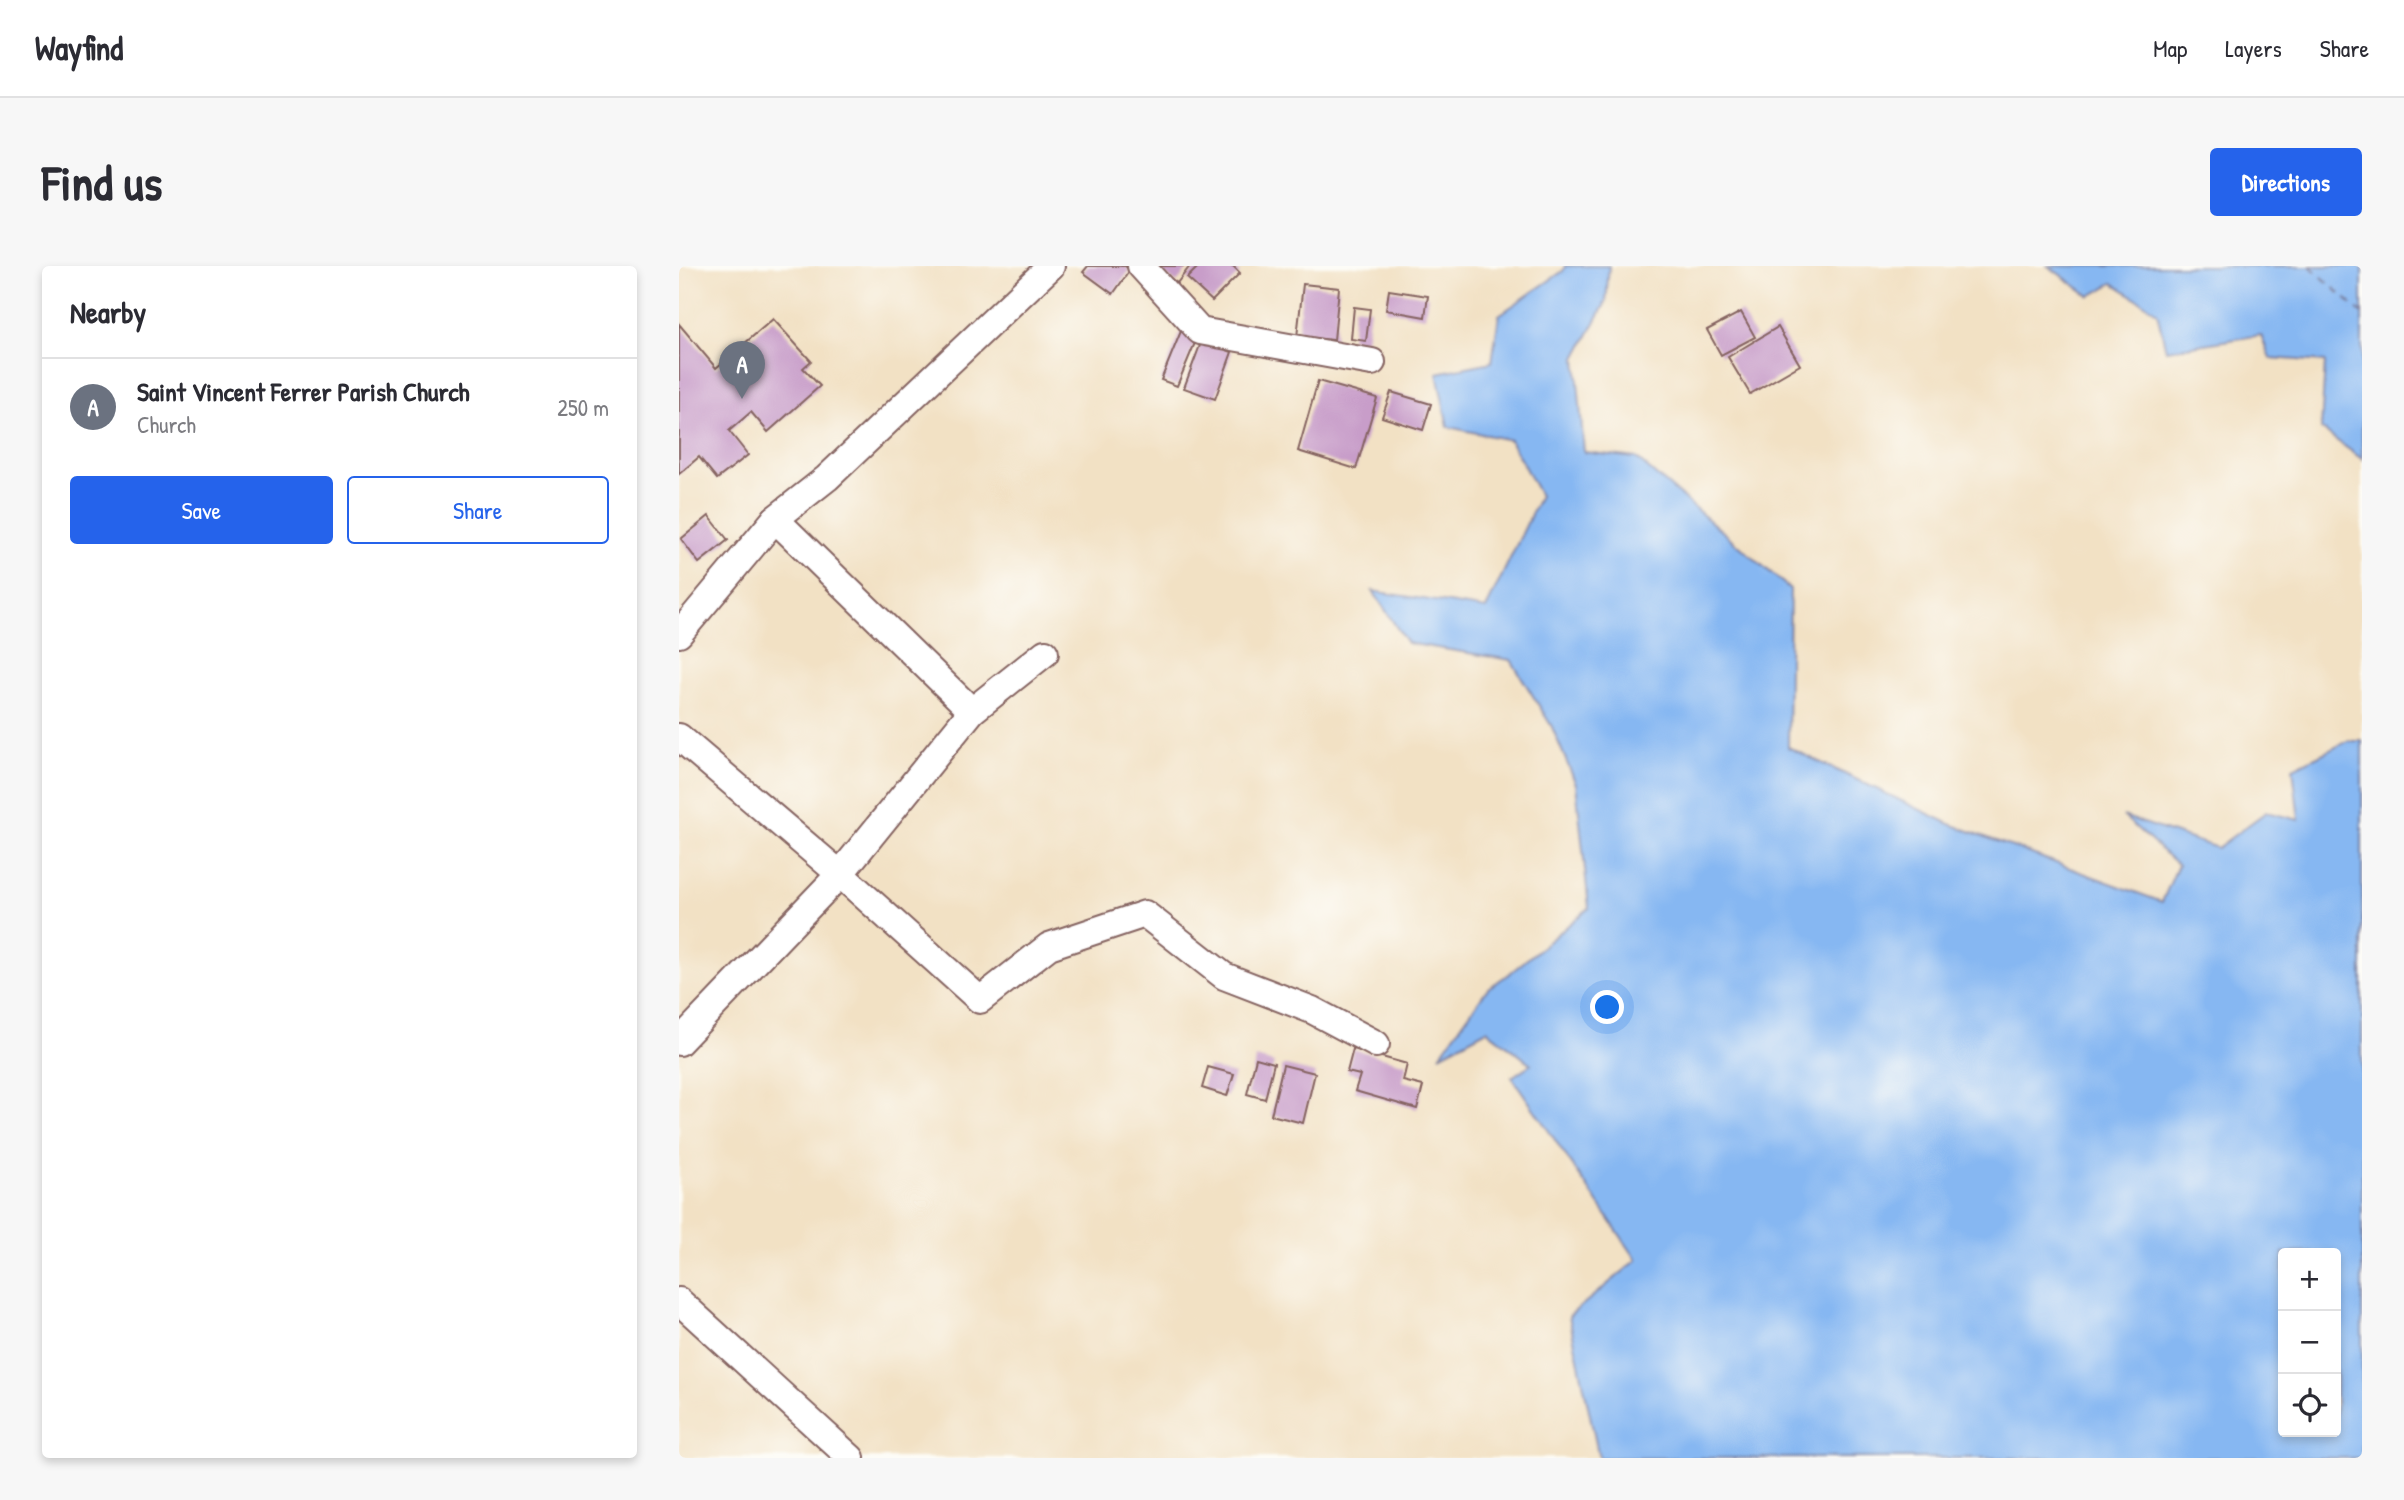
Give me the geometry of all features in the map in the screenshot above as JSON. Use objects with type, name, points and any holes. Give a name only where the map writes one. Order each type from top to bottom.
[{"type":"street","points":[[679,634],[775,519],[827,478],[1051,266]]},
{"type":"street","points":[[1141,266],[1200,331],[1372,362]]},
{"type":"street","points":[[775,519],[972,712]]},
{"type":"street","points":[[679,1042],[840,874],[972,712],[1045,653]]},
{"type":"street","points":[[679,737],[840,874],[980,1000],[1049,946],[1145,914],[1224,976],[1312,1010],[1376,1044]]},
{"type":"street","points":[[679,1301],[851,1458]]},
{"type":"water","points":[[1565,266],[1609,266],[1606,302],[1576,358],[1584,452],[1636,458],[1790,589],[1788,747],[1950,824],[2162,902],[2178,865],[2123,816],[2217,848],[2266,812],[2299,820],[2293,768],[2348,741],[2362,741],[2362,1458],[1599,1458],[1569,1316],[1637,1260],[1512,1077],[1531,1064],[1487,1030],[1440,1055],[1488,988],[1589,908],[1576,784],[1552,727],[1511,660],[1407,643],[1373,591],[1486,609],[1540,496],[1510,440],[1448,427],[1437,373],[1492,362],[1499,315],[1563,271]]},
{"type":"water","points":[[2048,266],[2362,266],[2362,459],[2321,429],[2325,362],[2270,358],[2261,335],[2166,350],[2157,312],[2113,283],[2090,296]]},
{"type":"building","points":[[1088,266],[1125,266],[1130,270],[1113,294],[1083,272]]},
{"type":"building","points":[[1160,266],[1190,266],[1177,283],[1158,269]]},
{"type":"building","points":[[1199,266],[1233,266],[1240,273],[1212,301],[1187,278]]},
{"type":"building","points":[[1303,284],[1339,288],[1334,340],[1297,337]]},
{"type":"building","points":[[1389,290],[1428,296],[1425,317],[1386,310]]},
{"type":"building","points":[[1354,307],[1370,309],[1366,341],[1351,339]]},
{"type":"building","points":[[1741,312],[1755,337],[1721,355],[1707,330]]},
{"type":"building","points":[[773,319],[811,361],[803,368],[820,386],[768,432],[751,412],[729,431],[748,455],[717,479],[699,457],[679,474],[679,324],[716,368]]},
{"type":"building","points":[[1778,327],[1800,365],[1750,394],[1728,357]]},
{"type":"building","points":[[1181,331],[1197,338],[1177,386],[1161,380]]},
{"type":"building","points":[[1202,340],[1232,352],[1215,399],[1184,388]]},
{"type":"building","points":[[1318,381],[1377,398],[1356,469],[1298,451]]},
{"type":"building","points":[[1391,392],[1431,404],[1423,430],[1382,417]]},
{"type":"building","points":[[709,516],[728,540],[699,563],[681,539]]},
{"type":"building","points":[[1353,1049],[1407,1064],[1403,1081],[1423,1086],[1417,1109],[1355,1091],[1360,1075],[1347,1072]]},
{"type":"building","points":[[1256,1058],[1274,1063],[1265,1099],[1247,1094]]},
{"type":"building","points":[[1283,1065],[1315,1073],[1303,1123],[1271,1115]]},
{"type":"building","points":[[1208,1067],[1234,1074],[1227,1096],[1202,1088]]},
{"type":"ferry route","points":[[2310,266],[2362,314]]},
{"type":"place","name":"Saint Vincent Ferrer Parish Church","points":[[742,399]]}]
